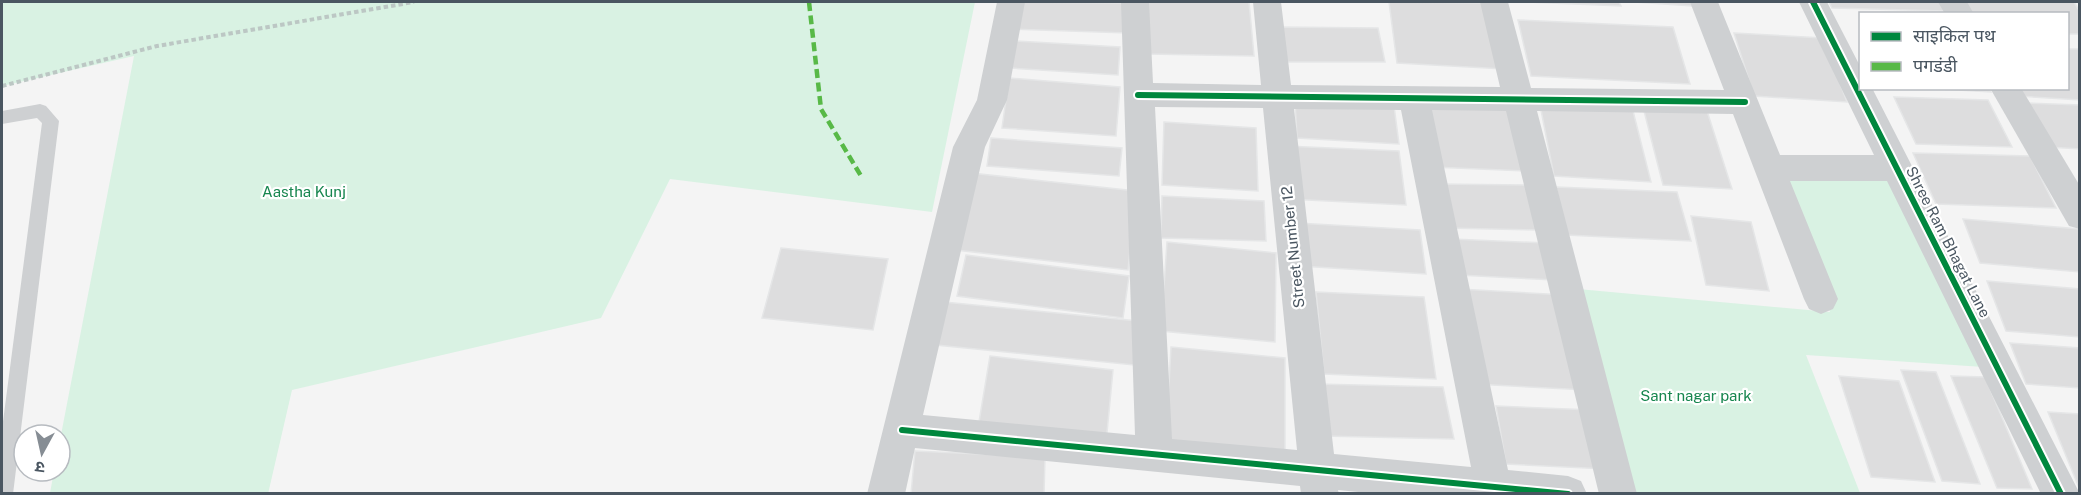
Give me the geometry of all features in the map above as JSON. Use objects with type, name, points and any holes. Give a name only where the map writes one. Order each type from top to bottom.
[{"type":"street","points":[[886,494],[969,147],[992,100],[1011,2]]},
{"type":"street","points":[[1135,2],[1154,454]]},
{"type":"street","name":"Street Number 12","points":[[1267,2],[1318,481]]},
{"type":"street","points":[[1494,2],[1618,494]]},
{"type":"street","points":[[1704,2],[1821,299]]},
{"type":"street","name":"Shree Ram Bhagat Lane","points":[[1813,2],[2061,494]]},
{"type":"street","points":[[2007,90],[2067,169],[2079,216]]},
{"type":"street","points":[[1138,95],[1745,102]]},
{"type":"street","points":[[1414,97],[1494,486]]},
{"type":"street","points":[[1770,168],[1897,168]]},
{"type":"street","points":[[902,430],[1154,454],[1318,481],[1494,486],[1568,494]]},
{"type":"lane","points":[[2,117],[40,111],[51,121],[3,494]]},
{"type":"path","points":[[2,86],[157,46],[414,2]]},
{"type":"green space","name":"Aastha Kunj","points":[[2,2],[975,2],[932,212],[670,179],[601,318],[292,390],[268,494],[50,493],[52,483],[72,483],[72,423],[63,423],[134,56],[2,86]]},
{"type":"green space","name":"Sant nagar park","points":[[1897,168],[1998,368],[1806,355],[1860,493],[1618,493],[1567,288],[1830,312],[1783,169]]},
{"type":"building","points":[[1014,2],[1128,3],[1128,33],[1012,29]]},
{"type":"building","points":[[1147,2],[1249,2],[1254,56],[1149,54]]},
{"type":"building","points":[[1389,2],[1491,3],[1504,69],[1397,63]]},
{"type":"building","points":[[1527,2],[1619,2],[1621,6]]},
{"type":"building","points":[[1634,2],[1691,2],[1692,6]]},
{"type":"building","points":[[1829,2],[1940,2],[1945,11],[1832,8]]},
{"type":"building","points":[[1956,2],[2074,2],[2080,12],[2080,34],[2069,34],[2069,12],[1961,12]]},
{"type":"building","points":[[1518,20],[1673,27],[1690,84],[1531,76]]},
{"type":"building","points":[[1279,27],[1378,28],[1385,62],[1284,62]]},
{"type":"building","points":[[1734,33],[1823,38],[1847,102],[1754,96]]},
{"type":"building","points":[[1014,41],[1120,47],[1118,75],[1010,68]]},
{"type":"building","points":[[2069,49],[2080,49],[2080,100],[2018,96],[2015,90],[2069,90]]},
{"type":"building","points":[[1009,78],[1120,87],[1116,136],[1002,128]]},
{"type":"building","points":[[1957,90],[1990,90],[1991,92]]},
{"type":"building","points":[[1894,97],[1988,100],[2012,147],[1916,144]]},
{"type":"building","points":[[1295,101],[1394,106],[1399,144],[1297,138]]},
{"type":"building","points":[[1421,101],[1515,104],[1529,171],[1432,167]]},
{"type":"building","points":[[2025,103],[2080,105],[2080,149],[2048,147]]},
{"type":"building","points":[[1540,105],[1633,111],[1651,182],[1554,176]]},
{"type":"building","points":[[1643,107],[1707,111],[1732,189],[1663,185]]},
{"type":"building","points":[[1164,122],[1256,128],[1258,191],[1162,185]]},
{"type":"building","points":[[991,138],[1122,148],[1119,176],[987,166]]},
{"type":"building","points":[[1285,146],[1399,151],[1406,205],[1288,199]]},
{"type":"building","points":[[1913,153],[2030,156],[2056,208],[1936,204]]},
{"type":"building","points":[[971,173],[1136,191],[1128,270],[956,250]]},
{"type":"building","points":[[1436,184],[1528,185],[1539,230],[1445,228]]},
{"type":"building","points":[[1556,187],[1677,192],[1691,241],[1566,235]]},
{"type":"building","points":[[1162,196],[1264,201],[1266,241],[1161,238]]},
{"type":"building","points":[[1691,216],[1751,222],[1769,291],[1706,285]]},
{"type":"building","points":[[1963,219],[2080,229],[2080,272],[1980,263]]},
{"type":"building","points":[[1297,223],[1420,230],[1426,274],[1300,266]]},
{"type":"building","points":[[1452,239],[1546,243],[1554,280],[1458,275]]},
{"type":"building","points":[[1167,242],[1276,253],[1275,342],[1161,331]]},
{"type":"building","points":[[781,248],[888,259],[873,330],[762,318]]},
{"type":"building","points":[[966,255],[1129,276],[1123,318],[957,296]]},
{"type":"building","points":[[1987,281],[2080,289],[2080,337],[2006,331]]},
{"type":"building","points":[[1459,289],[1566,295],[1586,390],[1474,384]]},
{"type":"building","points":[[1316,292],[1424,297],[1436,379],[1324,374]]},
{"type":"building","points":[[944,302],[1138,321],[1134,365],[936,345]]},
{"type":"building","points":[[2010,343],[2080,348],[2080,388],[2026,384]]},
{"type":"building","points":[[1171,347],[1285,358],[1285,453],[1166,441]]},
{"type":"building","points":[[990,356],[1113,370],[1106,443],[978,428]]},
{"type":"building","points":[[1901,370],[1936,372],[1980,484],[1942,481]]},
{"type":"building","points":[[1839,376],[1899,381],[1935,482],[1871,477]]},
{"type":"building","points":[[1951,376],[1985,377],[2032,489],[1997,488]]},
{"type":"building","points":[[1316,384],[1443,387],[1454,439],[1323,436]]},
{"type":"building","points":[[1496,406],[1593,410],[1606,469],[1506,464]]},
{"type":"building","points":[[2048,412],[2080,414],[2080,490]]},
{"type":"building","points":[[915,451],[1045,457],[1044,494],[911,494]]},
{"type":"marked path","points":[[809,2],[821,109],[861,176]]},
{"type":"cycle path","points":[[1813,2],[2061,494]]},
{"type":"cycle path","points":[[1138,95],[1745,102]]},
{"type":"cycle path","points":[[902,430],[1568,494]]}]
